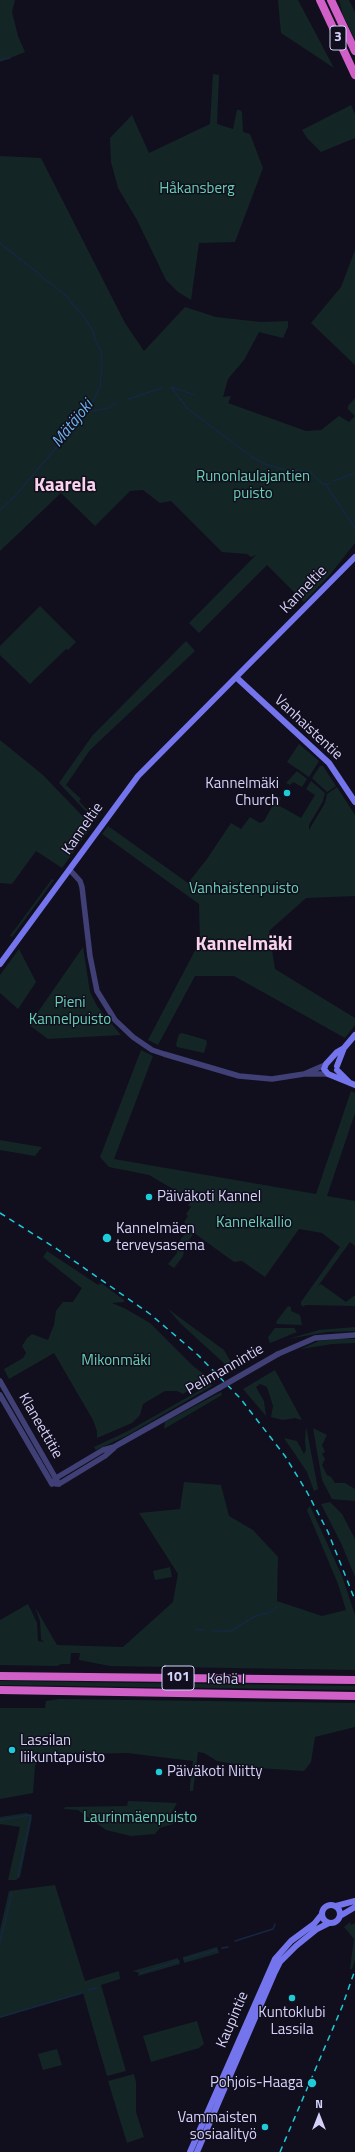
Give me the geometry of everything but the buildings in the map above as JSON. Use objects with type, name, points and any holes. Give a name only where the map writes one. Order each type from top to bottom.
[{"type":"highway","name":"3","points":[[320,0],[355,75]]},
{"type":"highway","name":"3","points":[[331,0],[355,51]]},
{"type":"highway","name":"Kehä I","points":[[0,1676],[355,1680]]},
{"type":"highway","name":"Kehä I","points":[[0,1690],[355,1696]]},
{"type":"main road","name":"Kanneltie","points":[[70,870],[138,776],[237,678],[355,557]]},
{"type":"main road","name":"Vanhaistentie","points":[[237,678],[329,763],[355,802]]},
{"type":"main road","points":[[0,964],[70,870]]},
{"type":"main road","points":[[352,1084],[330,1075],[324,1069],[337,1052],[344,1048],[355,1035]]},
{"type":"main road","points":[[330,1075],[337,1068],[344,1048]]},
{"type":"main road","points":[[327,1064],[333,1062],[352,1084]]},
{"type":"main road","points":[[355,1901],[336,1906],[326,1906],[322,1914],[324,1920],[329,1923],[335,1923],[340,1916],[355,1907]]},
{"type":"main road","points":[[336,1906],[340,1910],[340,1916]]},
{"type":"main road","name":"Kaupintie","points":[[190,2152],[275,1959],[292,1941],[314,1924],[322,1914]]},
{"type":"main road","name":"Kaupintie","points":[[197,2152],[280,1962],[296,1946],[317,1929],[329,1923]]},
{"type":"street","name":"Kanneltie","points":[[70,870],[80,881],[82,887],[90,956],[97,991],[115,1020],[133,1037],[152,1050],[239,1076],[272,1079],[304,1074],[330,1075]]},
{"type":"street","name":"Kanneltie","points":[[304,1074],[327,1064]]},
{"type":"street","name":"Pelimannintie","points":[[56,1482],[103,1450],[114,1447],[278,1354],[315,1338],[355,1335]]},
{"type":"street","name":"Klaneettitie","points":[[0,1381],[56,1482]]},
{"type":"street","name":"Klaneettitie","points":[[0,1395],[56,1482]]},
{"type":"green space","points":[[0,0],[15,0],[12,12],[18,36],[25,52],[0,62]]},
{"type":"green space","points":[[278,0],[298,0],[334,68],[281,33]]},
{"type":"green space","points":[[339,0],[349,0],[355,12],[355,40],[343,15]]},
{"type":"green space","name":"Håkansberg","points":[[213,74],[219,75],[217,124],[233,129],[237,110],[240,110],[242,112],[243,132],[250,134],[263,168],[235,242],[199,243],[191,300],[178,292],[166,280],[137,220],[118,188],[111,162],[110,138],[132,115],[149,153],[210,124]]},
{"type":"green space","points":[[351,105],[355,114],[355,138],[321,152],[307,138],[302,130]]},
{"type":"green space","name":"Runonlaulajantien puisto","points":[[0,156],[41,158],[125,323],[144,351],[185,307],[216,317],[261,322],[288,321],[288,327],[283,338],[259,332],[244,360],[228,379],[223,397],[231,396],[228,403],[306,431],[321,430],[339,416],[349,422],[355,416],[355,543],[329,576],[304,602],[267,565],[199,633],[189,623],[256,555],[251,557],[247,554],[222,552],[171,501],[160,503],[143,490],[130,491],[95,526],[61,493],[0,551]]},
{"type":"green space","points":[[355,250],[355,365],[311,323],[341,287]]},
{"type":"green space","points":[[355,398],[355,416],[348,409],[348,406]]},
{"type":"green space","points":[[40,606],[76,642],[68,650],[66,649],[30,684],[0,655],[0,646]]},
{"type":"green space","points":[[186,641],[195,651],[90,750],[66,785],[81,799],[79,801],[91,814],[95,811],[99,816],[96,820],[93,819],[59,783],[92,736]]},
{"type":"green space","points":[[0,740],[43,775],[92,826],[62,868],[36,851],[12,884],[0,883]]},
{"type":"green space","points":[[299,744],[319,761],[309,777],[287,762]]},
{"type":"green space","points":[[320,766],[323,766],[336,786],[327,792],[312,778]]},
{"type":"green space","points":[[297,771],[307,779],[302,787],[293,782],[290,785],[286,783]]},
{"type":"green space","name":"Vanhaistenpuisto","points":[[311,781],[325,793],[323,801],[309,825],[309,830],[325,803],[327,794],[337,787],[355,815],[355,896],[306,898],[269,931],[275,969],[355,1018],[355,1025],[345,1038],[234,976],[195,976],[158,1045],[148,1040],[200,941],[199,904],[102,834],[108,826],[188,883],[207,859],[231,823],[241,829],[250,817],[260,823],[264,821],[278,796],[281,798],[278,805],[301,818],[315,795],[306,789]]},
{"type":"green space","points":[[52,879],[54,880],[12,937],[10,936]]},
{"type":"green space","name":"Pieni Kannelpuisto","points":[[83,947],[90,992],[97,1006],[121,1035],[48,1039],[29,1025]]},
{"type":"green space","points":[[19,949],[36,982],[18,1009],[0,993],[0,975]]},
{"type":"green space","points":[[182,1033],[206,1040],[207,1043],[204,1053],[177,1047],[176,1044],[179,1034]]},
{"type":"green space","name":"Kannelkallio","points":[[141,1050],[153,1056],[114,1159],[316,1194],[351,1091],[355,1093],[355,1113],[327,1196],[355,1201],[355,1246],[350,1242],[318,1286],[321,1284],[346,1302],[355,1295],[355,1306],[305,1305],[304,1307],[301,1305],[301,1302],[340,1247],[322,1233],[299,1229],[265,1277],[242,1261],[234,1262],[194,1233],[185,1246],[183,1256],[174,1268],[168,1264],[177,1253],[178,1243],[185,1234],[182,1231],[186,1224],[184,1222],[188,1216],[186,1214],[191,1207],[188,1205],[192,1200],[149,1175],[109,1167],[100,1157]]},
{"type":"green space","points":[[0,1140],[42,1147],[35,1156],[0,1150]]},
{"type":"green space","name":"Mikonmäki","points":[[47,1251],[98,1285],[101,1283],[124,1300],[124,1302],[112,1303],[126,1309],[150,1323],[193,1366],[209,1378],[183,1394],[177,1391],[165,1391],[143,1404],[140,1415],[132,1423],[97,1438],[97,1431],[93,1420],[54,1353],[9,1379],[4,1369],[23,1358],[26,1353],[22,1346],[27,1338],[32,1334],[48,1340],[54,1325],[56,1311],[63,1302],[73,1302],[82,1288],[43,1257]]},
{"type":"green space","points":[[288,1306],[291,1307],[291,1311],[300,1315],[302,1325],[277,1324],[276,1322]]},
{"type":"green space","points":[[168,1309],[224,1350],[232,1364],[227,1366],[181,1324]]},
{"type":"green space","points":[[355,1327],[355,1331],[327,1332],[288,1339],[319,1330]]},
{"type":"green space","points":[[275,1328],[294,1328],[297,1332],[270,1343],[268,1337]]},
{"type":"green space","points":[[355,1339],[355,1343],[332,1344],[301,1349],[319,1341]]},
{"type":"green space","points":[[275,1370],[302,1420],[295,1418],[283,1420],[271,1417],[273,1406],[267,1387],[260,1384],[256,1387],[264,1401],[266,1416],[243,1389]]},
{"type":"green space","points":[[211,1384],[212,1386],[126,1436],[96,1450],[94,1447],[128,1431]]},
{"type":"green space","points":[[221,1392],[222,1395],[164,1429],[165,1422]]},
{"type":"green space","points":[[306,1426],[318,1489],[314,1491],[307,1472],[284,1438],[297,1441],[304,1454],[306,1450]]},
{"type":"green space","points":[[313,1428],[327,1435],[322,1445],[325,1452],[322,1454],[325,1459],[322,1465],[327,1475],[331,1477],[335,1483],[345,1483],[355,1489],[355,1501],[332,1499],[322,1480]]},
{"type":"green space","points":[[184,1482],[221,1485],[229,1516],[253,1530],[278,1557],[277,1601],[322,1616],[346,1610],[338,1584],[307,1510],[310,1506],[342,1576],[355,1615],[355,1670],[110,1666],[79,1660],[80,1653],[71,1653],[70,1664],[61,1664],[57,1666],[0,1665],[0,1620],[28,1604],[37,1623],[38,1641],[44,1642],[41,1639],[40,1621],[35,1607],[57,1645],[123,1647],[173,1602],[178,1574],[139,1513],[180,1509]]},
{"type":"green space","points":[[330,1502],[342,1514],[355,1539],[355,1577],[341,1543],[321,1504]]},
{"type":"green space","points":[[170,1567],[172,1577],[155,1580],[153,1571]]},
{"type":"green space","points":[[0,1681],[355,1686],[355,1690],[0,1685]]},
{"type":"green space","points":[[59,1699],[355,1703],[355,1727],[315,1737],[311,1762],[304,1771],[258,1768],[217,1761],[204,1753],[198,1752],[193,1791],[190,1791],[190,1784],[193,1761],[127,1753],[41,1755],[35,1766],[33,1793],[0,1799],[0,1708],[45,1708],[46,1701]]},
{"type":"green space","name":"Laurinmäenpuisto","points":[[128,1801],[177,1803],[172,1812],[176,1823],[160,1828],[155,1834],[131,1836],[106,1830],[78,1810],[64,1809],[65,1807],[127,1806]]},
{"type":"green space","points":[[27,1813],[32,1818],[20,1877],[16,1880],[8,1880],[20,1827],[0,1824],[0,1817]]},
{"type":"green space","points":[[55,1885],[85,1981],[119,1971],[120,1979],[101,1985],[126,2071],[107,2076],[83,1993],[0,2018],[0,1930],[9,1891]]},
{"type":"green space","points":[[350,1922],[351,1925],[355,1923],[355,1960],[352,1969],[350,1969],[354,1939],[344,1927]]},
{"type":"green space","points":[[217,1947],[219,1953],[184,1963],[183,1957]]},
{"type":"green space","points":[[178,1958],[180,1964],[138,1976],[139,1973],[133,1971]]},
{"type":"green space","points":[[197,2021],[204,2044],[199,2048],[151,2062],[143,2036]]},
{"type":"green space","points":[[57,2049],[62,2065],[43,2070],[38,2054]]},
{"type":"green space","points":[[134,2074],[136,2082],[136,2112],[144,2137],[127,2143],[108,2081]]},
{"type":"waterway","points":[[0,60],[10,58]]},
{"type":"waterway","name":"Mätäjoki","points":[[0,243],[65,295],[84,317],[94,333],[95,340],[101,351],[102,366],[100,388],[87,412],[14,497],[0,510]]},
{"type":"waterway","points":[[171,387],[187,408],[252,457],[265,464],[282,469],[310,472],[323,484],[329,484]]},
{"type":"waterway","points":[[171,387],[195,395]]},
{"type":"waterway","points":[[128,399],[162,388]]},
{"type":"waterway","points":[[88,412],[109,408],[115,403]]},
{"type":"waterway","points":[[334,481],[355,473]]},
{"type":"waterway","points":[[326,485],[355,528]]},
{"type":"waterway","points":[[213,1631],[231,1631],[255,1616],[268,1613],[277,1607]]},
{"type":"waterway","points":[[195,1629],[203,1630]]},
{"type":"waterway","points":[[0,1820],[31,1815],[18,1876]]},
{"type":"waterway","points":[[0,1942],[12,1893]]},
{"type":"waterway","points":[[235,1941],[273,1929],[275,1924]]},
{"type":"waterway","points":[[222,1948],[228,1947]]},
{"type":"waterway","points":[[184,1959],[217,1950]]},
{"type":"waterway","points":[[140,1973],[179,1961]]},
{"type":"waterway","points":[[88,1990],[97,1988]]},
{"type":"waterway","points":[[0,2017],[82,1993]]},
{"type":"railway","points":[[0,1213],[57,1249],[150,1314],[198,1355],[240,1398],[285,1456],[307,1492],[328,1532],[355,1600]]},
{"type":"railway","points":[[280,2152],[342,2007],[355,1970]]},
{"type":"place","name":"Kannelmäki Church","points":[[287,793]]},
{"type":"place","name":"Päiväkoti Kannel","points":[[149,1197]]},
{"type":"place","name":"Kannelmäen terveysasema","points":[[107,1238]]},
{"type":"place","name":"Lassilan liikuntapuisto","points":[[12,1750]]},
{"type":"place","name":"Päiväkoti Niitty","points":[[159,1772]]},
{"type":"place","name":"Kuntoklubi Lassila","points":[[292,1998]]},
{"type":"place","name":"Pohjois-Haaga","points":[[312,2083]]},
{"type":"place","name":"Vammaisten sosiaalityö","points":[[265,2127]]},
{"type":"district","name":"Kaarela","points":[[65,486]]},
{"type":"district","name":"Kannelmäki","points":[[244,945]]}]
